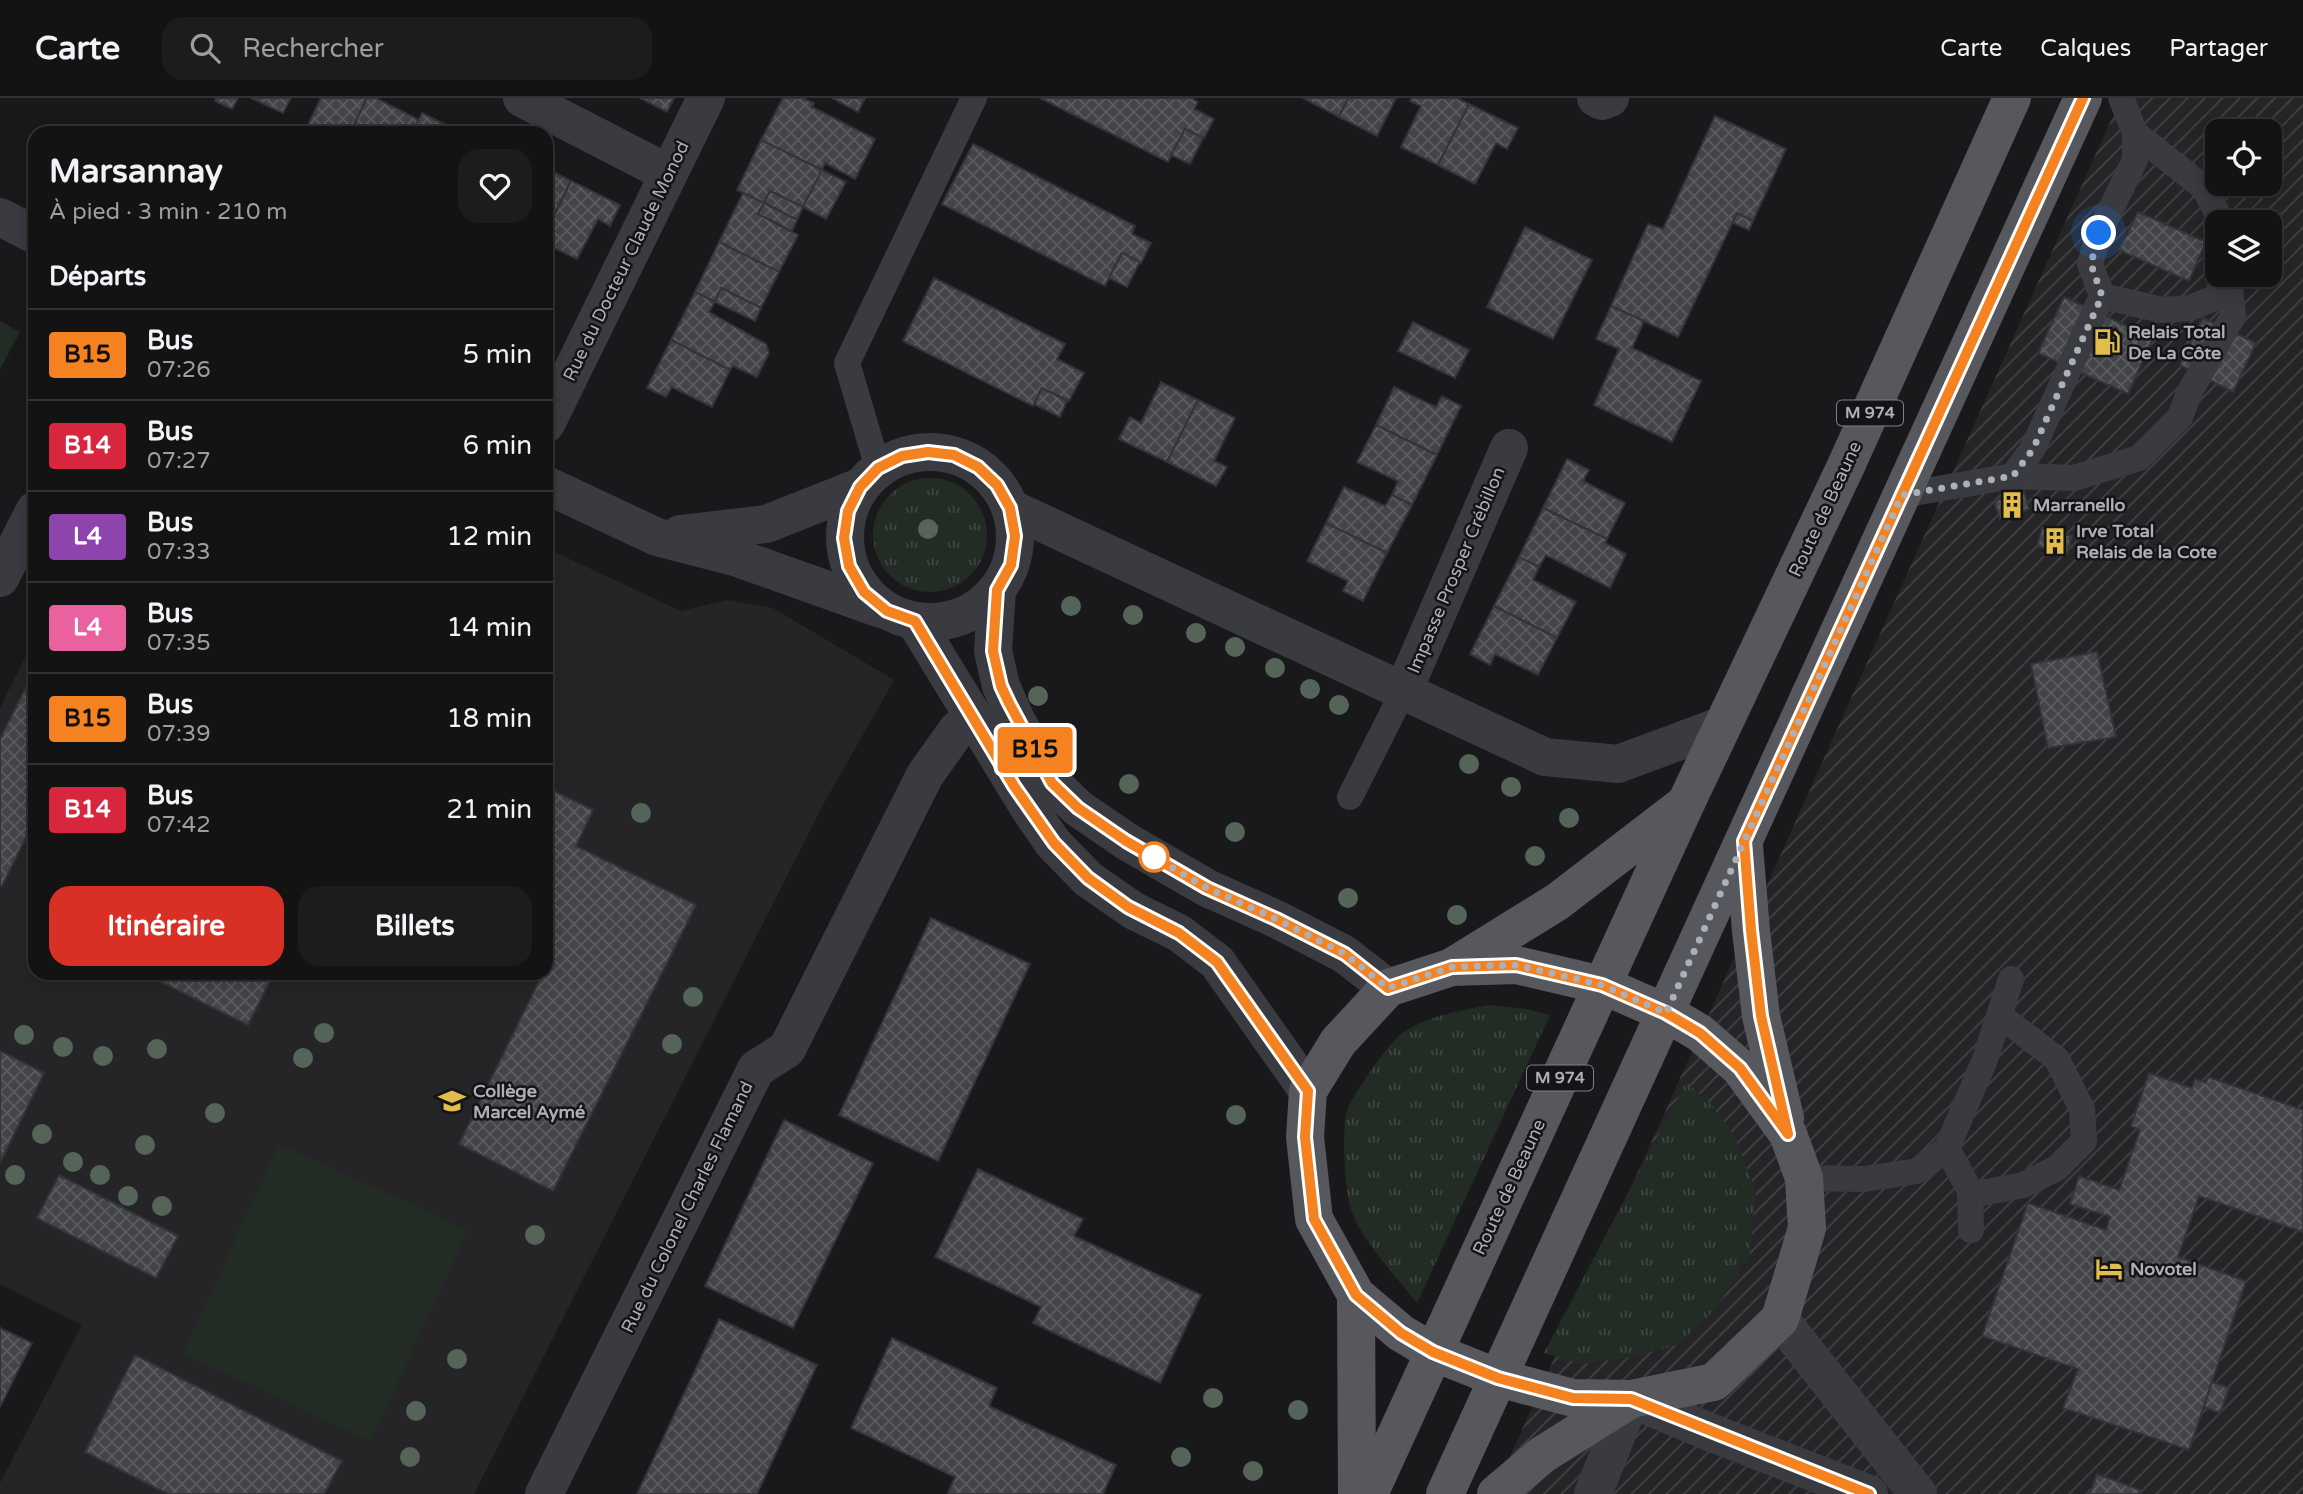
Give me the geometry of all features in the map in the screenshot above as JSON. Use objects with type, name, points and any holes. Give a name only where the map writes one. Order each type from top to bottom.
[{"type":"main road","name":"Route de Beaune","points":[[1368,1494],[1686,803],[1845,468],[2012,98]]},
{"type":"main road","points":[[1445,1494],[2082,98]]},
{"type":"main road","name":"Route de Beaune","points":[[1452,967],[1516,965],[1602,985],[1666,1013],[1700,1033],[1740,1068],[1788,1134],[1804,1178],[1807,1228],[1780,1319],[1714,1382],[1631,1399],[1573,1398],[1498,1378],[1433,1352],[1401,1333],[1356,1295],[1314,1219],[1305,1137],[1308,1091],[1338,1042],[1388,988],[1452,967],[1570,894],[1686,803]]},
{"type":"main road","points":[[1744,841],[1761,1016],[1788,1134]]},
{"type":"main road","points":[[1356,1295],[1357,1494]]},
{"type":"main road","points":[[1496,1494],[1542,1455],[1631,1399]]},
{"type":"street","points":[[522,98],[650,164],[667,177]]},
{"type":"street","name":"Rue du Docteur Claude Monod","points":[[553,410],[706,98]]},
{"type":"street","points":[[1596,98],[1602,101],[1610,98]]},
{"type":"street","points":[[0,217],[28,231]]},
{"type":"street","name":"Impasse Prosper Crébillon","points":[[1404,692],[1509,449]]},
{"type":"street","points":[[553,488],[657,537],[735,557],[901,616],[938,622],[960,617],[980,606],[997,590],[1011,565],[1015,536],[1010,508],[997,485],[978,467],[954,455],[928,452],[902,456],[869,478],[766,524],[657,537]]},
{"type":"street","points":[[869,478],[848,511],[844,538],[849,566],[864,592],[901,616],[1054,843],[1088,878],[1128,907],[1179,933],[1217,962],[1308,1091]]},
{"type":"street","points":[[1010,508],[1545,757],[1618,764],[1723,725]]},
{"type":"street","points":[[0,578],[28,524]]},
{"type":"street","points":[[997,590],[993,651],[1001,686],[1016,720],[1052,783],[1078,808],[1126,841],[1207,888],[1345,954],[1388,988]]},
{"type":"street","name":"Rue du Colonel Charles Flamand","points":[[544,1494],[756,1069],[787,1049],[925,775],[957,730],[972,718]]},
{"type":"street","points":[[1780,1319],[1918,1494]]},
{"type":"street","points":[[1593,1494],[1631,1399],[1869,1494]]},
{"type":"lane","points":[[869,478],[847,363],[974,98]]},
{"type":"lane","points":[[2013,476],[2033,449],[2102,296],[2091,264],[2099,233],[2135,160],[2135,133],[2121,98]]},
{"type":"lane","points":[[2135,133],[2204,188],[2215,210]]},
{"type":"lane","points":[[2102,296],[2162,310],[2190,308],[2217,297],[2221,287]]},
{"type":"lane","points":[[1902,495],[2013,476],[2074,478],[2139,458],[2180,417],[2189,393],[2233,316],[2228,287]]},
{"type":"lane","points":[[1350,797],[1404,692]]},
{"type":"lane","points":[[1804,1178],[1865,1179],[1917,1171],[1947,1148],[1984,1062],[2011,979]]},
{"type":"lane","points":[[1971,1195],[2023,1185],[2057,1168],[2084,1141],[2082,1109],[2057,1059],[2000,1015]]},
{"type":"lane","points":[[1947,1148],[1971,1195],[1971,1230]]},
{"type":"shaded area","points":[[2121,98],[2303,98],[2303,1494],[1493,1494]]},
{"type":"shaded area","points":[[553,551],[681,611],[727,600],[773,608],[894,680],[823,805],[474,1494],[0,1494],[0,1483],[82,1325],[0,1284],[0,708],[28,651],[28,980],[553,980]]},
{"type":"green space","points":[[0,321],[20,332],[0,369]]},
{"type":"green space","points":[[930,478],[952,482],[962,487],[978,503],[983,513],[987,535],[983,557],[978,567],[962,583],[952,588],[930,592],[908,588],[898,583],[882,567],[877,557],[873,535],[877,513],[882,503],[898,487],[908,482]]},
{"type":"green space","points":[[1488,1005],[1526,1009],[1550,1015],[1417,1303],[1372,1247],[1352,1212],[1345,1162],[1344,1132],[1347,1111],[1371,1070],[1402,1033],[1433,1018]]},
{"type":"green space","points":[[1686,1082],[1712,1105],[1735,1137],[1756,1192],[1750,1253],[1717,1308],[1677,1345],[1626,1358],[1581,1364],[1544,1353]]},
{"type":"green space","points":[[279,1144],[468,1230],[371,1441],[183,1354]]},
{"type":"building","points":[[216,98],[238,98],[232,109],[215,101]]},
{"type":"building","points":[[251,98],[291,98],[283,113]]},
{"type":"building","points":[[321,98],[367,98],[353,126],[307,126]]},
{"type":"building","points":[[367,98],[376,98],[419,120],[416,126],[353,126]]},
{"type":"building","points":[[640,98],[674,98],[667,112]]},
{"type":"building","points":[[783,98],[802,98],[814,103],[812,107],[875,139],[855,179],[825,163],[822,170],[761,140]]},
{"type":"building","points":[[832,98],[865,98],[858,112]]},
{"type":"building","points":[[1040,98],[1191,98],[1198,102],[1194,109],[1214,119],[1204,138],[1185,129],[1168,162]]},
{"type":"building","points":[[1303,98],[1348,98],[1339,117]]},
{"type":"building","points":[[1348,98],[1396,98],[1377,136],[1339,117]]},
{"type":"building","points":[[1412,98],[1457,98],[1469,104],[1438,165],[1401,147],[1421,106],[1410,101]]},
{"type":"building","points":[[1469,104],[1518,128],[1507,149],[1496,143],[1475,184],[1438,165]]},
{"type":"building","points":[[422,113],[448,126],[416,126]]},
{"type":"building","points":[[1715,116],[1786,149],[1753,221],[1737,213],[1678,337],[1611,306],[1648,224],[1663,229]]},
{"type":"building","points":[[1185,129],[1203,138],[1190,164],[1171,155]]},
{"type":"building","points":[[761,140],[822,170],[803,207],[770,191],[764,203],[737,190]]},
{"type":"building","points":[[973,144],[1135,226],[1132,234],[1151,243],[1141,263],[1122,253],[1105,286],[942,204]]},
{"type":"building","points":[[822,170],[846,182],[826,219],[803,207]]},
{"type":"building","points":[[553,172],[571,181],[553,218]]},
{"type":"building","points":[[571,181],[620,205],[610,226],[598,219],[577,259],[553,247],[553,218]]},
{"type":"building","points":[[770,191],[803,207],[797,220],[764,203]]},
{"type":"building","points":[[743,193],[764,203],[758,214],[798,235],[779,272],[719,242]]},
{"type":"building","points":[[764,203],[797,220],[792,231],[758,214]]},
{"type":"building","points":[[2138,212],[2205,242],[2189,281],[2119,250]]},
{"type":"building","points":[[1737,213],[1753,221],[1749,230],[1733,223]]},
{"type":"building","points":[[1525,227],[1592,260],[1553,339],[1487,307]]},
{"type":"building","points":[[719,242],[779,272],[761,308],[721,288],[715,302],[695,292]]},
{"type":"building","points":[[1122,253],[1140,262],[1127,287],[1109,278]]},
{"type":"building","points":[[934,278],[1065,344],[1057,359],[1084,373],[1069,401],[1042,388],[1033,406],[903,341]]},
{"type":"building","points":[[721,288],[761,308],[755,321],[715,302]]},
{"type":"building","points":[[695,292],[715,302],[709,312],[766,344],[769,353],[757,377],[733,366],[730,370],[671,340]]},
{"type":"building","points":[[2064,297],[2153,338],[2128,394],[2038,353]]},
{"type":"building","points":[[1611,306],[1644,321],[1632,348],[1701,381],[1672,442],[1594,405],[1619,349],[1596,339]]},
{"type":"building","points":[[2203,318],[2256,343],[2233,392],[2180,365]]},
{"type":"building","points":[[1413,322],[1469,350],[1455,378],[1398,351]]},
{"type":"building","points":[[671,340],[730,370],[712,407],[672,387],[666,397],[647,388]]},
{"type":"building","points":[[1161,382],[1198,400],[1167,462],[1119,439],[1130,417],[1141,423]]},
{"type":"building","points":[[1394,387],[1436,407],[1442,396],[1461,406],[1437,455],[1376,425]]},
{"type":"building","points":[[1042,388],[1067,401],[1060,417],[1034,404]]},
{"type":"building","points":[[1198,400],[1235,418],[1214,461],[1227,467],[1216,486],[1167,462]]},
{"type":"building","points":[[1376,425],[1437,455],[1412,505],[1392,495],[1398,481],[1357,462]]},
{"type":"building","points":[[1567,459],[1589,470],[1583,481],[1625,503],[1607,539],[1543,508]]},
{"type":"building","points":[[1344,487],[1385,506],[1392,495],[1412,505],[1387,553],[1326,523]]},
{"type":"building","name":"Marranello","points":[[2024,491],[2029,509],[2000,519],[1994,501]]},
{"type":"building","points":[[1543,508],[1607,539],[1605,543],[1626,554],[1610,588],[1546,555],[1539,567],[1519,557]]},
{"type":"building","points":[[1326,523],[1387,553],[1363,601],[1343,591],[1348,581],[1307,561]]},
{"type":"building","name":"Irve Total Relais de la Cote","points":[[2042,528],[2072,536],[2067,554],[2037,546]]},
{"type":"building","points":[[1519,557],[1539,567],[1533,580],[1576,602],[1557,638],[1494,606]]},
{"type":"building","points":[[1494,606],[1557,638],[1538,675],[1495,654],[1490,665],[1470,654]]},
{"type":"building","points":[[2097,652],[2116,737],[2048,748],[2031,664]]},
{"type":"building","points":[[28,683],[28,833],[2,886],[0,885],[0,739]]},
{"type":"building","name":"Collège Marcel Aymé","points":[[553,790],[593,810],[576,846],[696,905],[553,1191],[459,1144],[540,980],[553,980]]},
{"type":"building","points":[[931,918],[1030,964],[938,1161],[839,1115]]},
{"type":"building","points":[[157,980],[270,980],[248,1025]]},
{"type":"building","points":[[0,1051],[44,1073],[0,1163]]},
{"type":"building","name":"Novotel","points":[[2149,1073],[2192,1088],[2195,1079],[2206,1083],[2208,1077],[2303,1110],[2303,1232],[2199,1196],[2178,1257],[2246,1281],[2189,1450],[2063,1408],[2078,1369],[1982,1336],[2028,1203],[2106,1230],[2110,1217],[2070,1204],[2079,1176],[2119,1190],[2140,1130],[2131,1126]]},
{"type":"building","points":[[784,1120],[873,1163],[793,1328],[705,1286]]},
{"type":"building","points":[[978,1169],[1083,1219],[1074,1236],[1201,1295],[1160,1383],[1033,1323],[1041,1307],[935,1257]]},
{"type":"building","points":[[59,1175],[178,1236],[156,1278],[37,1218]]},
{"type":"building","points":[[719,1319],[817,1365],[757,1494],[637,1494]]},
{"type":"building","points":[[0,1328],[32,1343],[0,1407]]},
{"type":"building","points":[[892,1338],[997,1388],[989,1406],[1116,1465],[1103,1494],[950,1494],[948,1493],[955,1477],[851,1428]]},
{"type":"building","points":[[135,1355],[342,1461],[324,1494],[168,1494],[85,1452]]},
{"type":"building","points":[[2212,1382],[2229,1388],[2220,1413],[2204,1407]]},
{"type":"building","points":[[2097,1474],[2140,1490],[2139,1494],[2090,1494]]},
{"type":"bus line","name":"B15","points":[[1869,1494],[1631,1399],[1573,1398],[1498,1378],[1433,1352],[1401,1333],[1356,1295],[1314,1219],[1305,1137],[1308,1091],[1217,962],[1179,933],[1128,907],[1088,878],[1054,843],[1014,786],[915,621],[887,611],[864,592],[849,566],[844,538],[848,511],[860,487],[878,468],[902,456],[928,452],[954,455],[978,467],[997,485],[1010,508],[1015,536],[1011,565],[997,590],[993,651],[1001,686],[1016,720],[1052,783],[1078,808],[1126,841],[1207,888],[1345,954],[1388,988],[1452,967],[1516,965],[1602,985],[1666,1013],[1700,1033],[1740,1068],[1788,1134],[1761,1016],[1744,841],[2083,98]]},
{"type":"place","name":"Relais Total De La Côte","points":[[2107,342]]},
{"type":"place","name":"Marranello","points":[[2012,505]]},
{"type":"place","name":"Irve Total Relais de la Cote","points":[[2055,541]]},
{"type":"place","name":"Collège Marcel Aymé","points":[[452,1101]]},
{"type":"place","name":"Novotel","points":[[2109,1269]]},
{"type":"route","points":[[1154,857],[1147,853],[1207,888],[1345,954],[1388,988],[1452,967],[1516,965],[1602,985],[1666,1013],[1902,495],[2013,476],[2033,449],[2102,296],[2091,264],[2099,233]]}]
